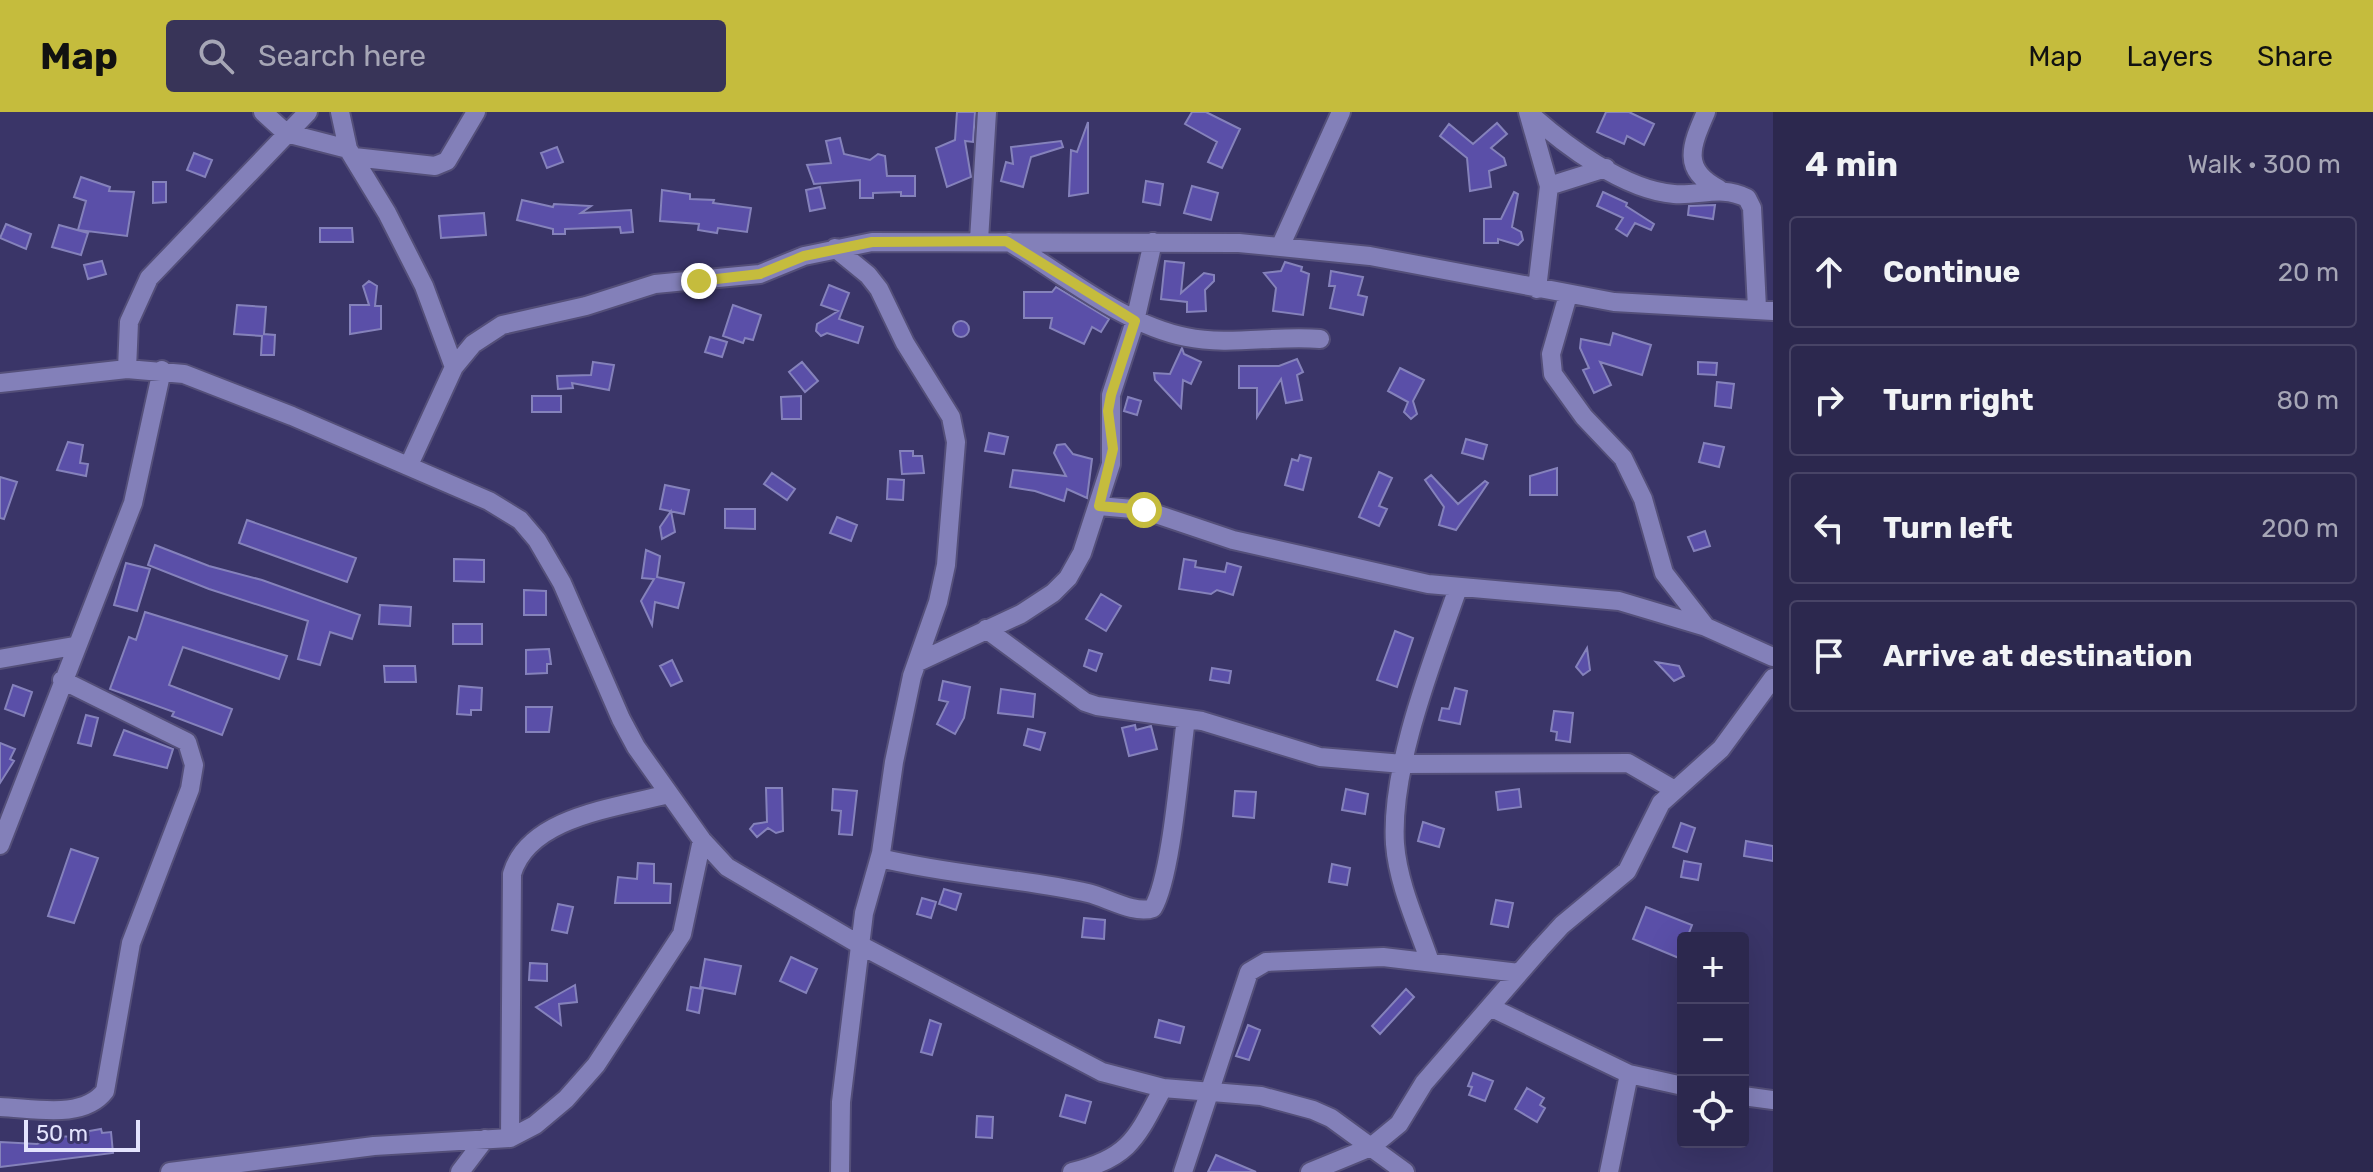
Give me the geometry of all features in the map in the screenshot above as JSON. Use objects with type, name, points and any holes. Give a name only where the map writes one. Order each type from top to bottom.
[{"type":"street","points":[[263,112],[286,133],[351,153],[435,166],[447,161],[476,112]]},
{"type":"street","points":[[127,369],[129,322],[149,278],[308,112]]},
{"type":"street","points":[[340,112],[340,127],[351,153],[424,286],[454,367]]},
{"type":"street","points":[[979,240],[987,112]]},
{"type":"street","points":[[1280,247],[1341,112]]},
{"type":"street","points":[[1528,112],[1549,186],[1537,289]]},
{"type":"street","points":[[1528,112],[1567,147],[1662,192],[1719,189]]},
{"type":"street","points":[[409,465],[454,367],[473,344],[502,325],[586,306],[655,284],[760,274],[835,248],[872,242],[1153,242],[1280,247],[1370,256],[1614,302],[1765,309],[1752,208],[1747,198],[1702,180],[1693,162],[1692,148],[1706,112]]},
{"type":"street","points":[[1549,186],[1606,168]]},
{"type":"street","points":[[1006,241],[1135,321],[1187,338],[1320,339]]},
{"type":"street","points":[[918,662],[1021,614],[1053,593],[1068,578],[1082,553],[1099,506],[1113,449],[1108,411],[1111,395],[1135,321],[1153,242]]},
{"type":"street","points":[[835,248],[868,275],[879,289],[905,343],[956,430],[946,565],[912,676],[897,747],[880,858],[867,892],[841,1102],[840,1172]]},
{"type":"street","points":[[1568,295],[1551,354],[1553,374],[1584,417],[1623,458],[1643,499],[1664,573],[1706,627]]},
{"type":"street","points":[[0,383],[127,369],[162,370],[204,380],[409,465],[498,506],[520,520],[537,540],[576,612],[621,719],[668,794],[702,840],[727,867],[750,884],[1074,1060],[1124,1080],[1163,1088],[1261,1096],[1313,1110],[1405,1172]]},
{"type":"street","points":[[0,845],[74,646],[133,503],[162,370]]},
{"type":"street","points":[[1099,506],[1144,510],[1233,540],[1458,588],[1591,596],[1706,627],[1773,657]]},
{"type":"street","points":[[1430,962],[1409,903],[1395,846],[1403,764],[1458,588]]},
{"type":"street","points":[[986,629],[1085,702],[1227,727],[1320,757],[1403,764],[1628,763],[1673,789]]},
{"type":"street","points":[[0,659],[74,646]]},
{"type":"street","points":[[1310,1172],[1371,1147],[1399,1124],[1424,1083],[1562,925],[1627,871],[1638,855],[1652,818],[1673,789],[1721,749],[1773,678]]},
{"type":"street","points":[[0,1107],[79,1109],[96,1103],[105,1091],[131,943],[190,789],[194,765],[187,742],[62,680]]},
{"type":"street","points":[[880,858],[947,873],[1079,891],[1138,909],[1153,908],[1158,900],[1168,843],[1186,719]]},
{"type":"street","points":[[510,1138],[511,889],[516,860],[540,835],[560,825],[668,794]]},
{"type":"street","points":[[170,1172],[359,1147],[510,1138],[535,1125],[566,1099],[596,1065],[682,934],[702,840]]},
{"type":"street","points":[[1183,1172],[1212,1093],[1249,972],[1255,966],[1266,962],[1383,957],[1519,973]]},
{"type":"street","points":[[1490,1007],[1629,1074],[1677,1085]]},
{"type":"street","points":[[1609,1172],[1629,1074]]},
{"type":"street","points":[[1072,1172],[1103,1165],[1124,1150],[1138,1134],[1163,1088]]},
{"type":"street","points":[[1749,1097],[1773,1100]]},
{"type":"street","points":[[460,1172],[485,1139]]},
{"type":"building","points":[[957,112],[975,112],[973,142],[965,141],[971,177],[947,187],[936,148],[955,140]]},
{"type":"building","points":[[1192,112],[1206,112],[1240,129],[1222,168],[1208,162],[1217,142],[1185,124]]},
{"type":"building","points":[[1606,112],[1629,112],[1654,124],[1644,145],[1627,136],[1624,144],[1597,132]]},
{"type":"building","points":[[1088,122],[1088,193],[1069,196],[1071,150],[1077,152]]},
{"type":"building","points":[[1497,123],[1507,134],[1491,148],[1504,158],[1506,165],[1489,171],[1491,187],[1470,191],[1467,158],[1440,136],[1449,124],[1473,144]]},
{"type":"building","points":[[840,138],[844,154],[870,160],[878,154],[885,156],[887,176],[915,176],[915,196],[901,196],[901,192],[873,193],[873,198],[860,198],[860,180],[814,184],[807,165],[831,163],[826,141]]},
{"type":"building","points":[[1061,141],[1063,147],[1031,157],[1023,187],[1001,181],[1006,162],[1013,164],[1011,147]]},
{"type":"building","points":[[557,147],[563,162],[547,168],[541,153]]},
{"type":"building","points":[[194,153],[212,160],[205,177],[187,170]]},
{"type":"building","points":[[81,177],[110,187],[109,191],[134,192],[127,236],[78,230],[86,201],[74,197]]},
{"type":"building","points":[[1146,181],[1163,184],[1160,205],[1143,202]]},
{"type":"building","points":[[153,182],[166,182],[166,202],[153,203]]},
{"type":"building","points":[[1192,186],[1218,193],[1211,220],[1184,213]]},
{"type":"building","points":[[820,187],[825,208],[810,211],[806,190]]},
{"type":"building","points":[[662,190],[690,194],[690,199],[714,200],[713,203],[751,208],[747,232],[718,228],[717,233],[698,230],[699,224],[660,221]]},
{"type":"building","points":[[1514,192],[1518,194],[1512,227],[1521,232],[1523,240],[1518,245],[1498,239],[1498,243],[1484,243],[1484,219],[1501,219]]},
{"type":"building","points":[[1603,192],[1627,203],[1626,206],[1654,224],[1651,230],[1635,223],[1627,236],[1616,229],[1623,218],[1597,206]]},
{"type":"building","points":[[522,200],[553,207],[554,204],[591,206],[581,213],[631,210],[633,232],[621,233],[620,227],[565,229],[565,234],[553,234],[553,229],[517,220]]},
{"type":"building","points":[[1715,205],[1713,219],[1688,215],[1689,206]]},
{"type":"building","points":[[484,213],[486,235],[441,238],[439,216]]},
{"type":"building","points":[[6,224],[31,234],[26,249],[0,238]]},
{"type":"building","points":[[59,225],[88,233],[81,255],[52,247]]},
{"type":"building","points":[[320,228],[352,228],[353,242],[320,242]]},
{"type":"building","points":[[102,261],[106,274],[88,279],[84,265]]},
{"type":"building","points":[[1165,261],[1184,263],[1181,293],[1204,273],[1214,275],[1214,281],[1205,290],[1206,311],[1187,312],[1187,302],[1161,299]]},
{"type":"building","points":[[1285,262],[1302,267],[1301,271],[1309,274],[1303,315],[1273,311],[1276,288],[1264,273],[1281,271]]},
{"type":"building","points":[[1331,271],[1363,277],[1358,295],[1367,297],[1363,315],[1330,308],[1335,286],[1329,286]]},
{"type":"building","points":[[369,281],[377,286],[375,306],[381,306],[381,329],[350,334],[350,305],[369,305],[363,286]]},
{"type":"building","points":[[829,285],[849,293],[839,319],[863,327],[858,343],[827,333],[821,336],[816,331],[817,324],[838,311],[821,305]]},
{"type":"building","points":[[1056,287],[1109,319],[1101,332],[1092,327],[1084,344],[1050,328],[1052,318],[1024,318],[1024,292],[1052,292]]},
{"type":"building","points":[[237,305],[266,307],[264,334],[275,335],[274,355],[261,355],[262,336],[234,334]]},
{"type":"building","points":[[733,305],[761,315],[753,340],[745,338],[743,343],[723,336]]},
{"type":"building","points":[[961,321],[967,323],[967,335],[961,337],[955,335],[953,329],[955,323]]},
{"type":"building","points":[[1613,333],[1651,345],[1642,375],[1600,362],[1611,385],[1594,393],[1583,370],[1589,368],[1580,348],[1581,339],[1610,345]]},
{"type":"building","points":[[710,337],[727,342],[722,357],[705,352]]},
{"type":"building","points":[[1182,348],[1184,354],[1201,362],[1191,384],[1183,380],[1181,408],[1155,380],[1154,373],[1170,374]]},
{"type":"building","points":[[1297,359],[1303,372],[1297,375],[1302,400],[1286,403],[1281,379],[1257,417],[1257,388],[1239,388],[1239,366],[1279,366]]},
{"type":"building","points":[[593,362],[614,365],[609,390],[572,383],[573,388],[558,389],[557,376],[591,375]]},
{"type":"building","points":[[802,362],[818,381],[805,392],[789,372]]},
{"type":"building","points":[[1698,362],[1717,363],[1716,375],[1698,374]]},
{"type":"building","points":[[1400,368],[1424,380],[1413,401],[1417,414],[1411,419],[1404,412],[1408,402],[1388,391]]},
{"type":"building","points":[[1717,382],[1734,384],[1731,408],[1715,406]]},
{"type":"building","points":[[532,396],[561,396],[561,412],[532,412]]},
{"type":"building","points":[[801,396],[801,419],[782,419],[781,397]]},
{"type":"building","points":[[1128,397],[1141,401],[1137,415],[1124,411]]},
{"type":"building","points":[[989,433],[1008,437],[1004,454],[985,451]]},
{"type":"building","points":[[1466,439],[1487,445],[1483,459],[1462,453]]},
{"type":"building","points":[[68,442],[83,445],[80,463],[88,464],[86,476],[57,470]]},
{"type":"building","points":[[1704,443],[1724,447],[1719,467],[1699,462]]},
{"type":"building","points":[[1065,444],[1073,454],[1092,459],[1087,498],[1067,489],[1064,501],[1035,491],[1010,487],[1013,470],[1066,476],[1054,453],[1057,445]]},
{"type":"building","points":[[900,451],[913,451],[913,456],[922,456],[924,473],[902,474]]},
{"type":"building","points":[[1300,455],[1311,458],[1303,490],[1285,485],[1292,459],[1298,461]]},
{"type":"building","points":[[1557,468],[1557,495],[1530,495],[1530,476]]},
{"type":"building","points":[[1379,472],[1392,478],[1379,506],[1387,509],[1379,526],[1359,517]]},
{"type":"building","points":[[772,473],[795,489],[787,500],[764,484]]},
{"type":"building","points":[[1431,475],[1458,504],[1485,481],[1488,483],[1456,530],[1439,525],[1444,507],[1425,480]]},
{"type":"building","points":[[0,477],[17,482],[4,519],[0,518]]},
{"type":"building","points":[[888,479],[904,480],[903,500],[887,499]]},
{"type":"building","points":[[665,485],[689,490],[684,514],[660,509]]},
{"type":"building","points":[[725,509],[755,509],[755,529],[725,528]]},
{"type":"building","points":[[671,511],[675,532],[662,539],[660,527]]},
{"type":"building","points":[[837,517],[857,525],[851,541],[830,533]]},
{"type":"building","points":[[247,520],[356,558],[347,582],[239,543]]},
{"type":"building","points":[[1705,531],[1710,546],[1694,551],[1688,537]]},
{"type":"building","points":[[155,545],[209,566],[262,580],[360,615],[352,639],[330,632],[320,665],[298,659],[308,621],[209,589],[148,565]]},
{"type":"building","points":[[646,550],[660,556],[657,577],[684,583],[678,608],[655,602],[652,625],[641,601],[654,579],[642,578]]},
{"type":"building","points":[[454,559],[484,560],[484,582],[454,581]]},
{"type":"building","points":[[1184,559],[1196,561],[1195,567],[1225,572],[1227,563],[1241,567],[1233,595],[1217,590],[1211,594],[1179,589]]},
{"type":"building","points":[[126,563],[150,569],[137,611],[114,605]]},
{"type":"building","points":[[524,590],[546,591],[546,615],[524,615]]},
{"type":"building","points":[[1101,594],[1121,606],[1106,631],[1086,619]]},
{"type":"building","points":[[380,605],[411,607],[410,626],[379,624]]},
{"type":"building","points":[[145,612],[287,656],[279,679],[183,647],[169,685],[232,709],[222,735],[172,716],[174,712],[110,689],[129,637],[136,640]]},
{"type":"building","points":[[453,624],[482,624],[482,644],[453,644]]},
{"type":"building","points":[[1395,631],[1413,638],[1397,687],[1377,680]]},
{"type":"building","points":[[1587,648],[1590,670],[1583,675],[1576,667]]},
{"type":"building","points":[[549,649],[551,664],[547,664],[547,673],[526,674],[526,650]]},
{"type":"building","points":[[1089,650],[1102,654],[1096,671],[1084,666]]},
{"type":"building","points":[[672,660],[682,681],[671,686],[660,666]]},
{"type":"building","points":[[1656,662],[1679,666],[1684,676],[1674,681]]},
{"type":"building","points":[[384,666],[415,666],[416,682],[385,682]]},
{"type":"building","points":[[1212,668],[1231,671],[1229,683],[1210,680]]},
{"type":"building","points":[[943,681],[970,687],[964,718],[955,734],[937,724],[948,702],[939,700]]},
{"type":"building","points":[[13,685],[32,692],[24,716],[5,709]]},
{"type":"building","points":[[459,686],[482,688],[481,710],[471,710],[471,715],[457,714]]},
{"type":"building","points":[[1455,688],[1467,691],[1460,724],[1439,720],[1442,708],[1449,709]]},
{"type":"building","points":[[1001,689],[1035,694],[1033,717],[998,713]]},
{"type":"building","points":[[526,707],[552,707],[549,732],[526,732]]},
{"type":"building","points":[[1554,711],[1573,713],[1570,742],[1556,740],[1557,732],[1551,731]]},
{"type":"building","points":[[86,715],[98,718],[91,746],[78,743]]},
{"type":"building","points":[[1135,725],[1136,730],[1151,726],[1157,749],[1129,756],[1122,728]]},
{"type":"building","points":[[1028,729],[1045,733],[1040,750],[1024,745]]},
{"type":"building","points":[[124,730],[173,749],[167,768],[114,755]]},
{"type":"building","points":[[0,743],[15,749],[10,759],[14,761],[0,783]]},
{"type":"building","points":[[766,788],[782,788],[783,831],[776,833],[768,828],[757,837],[750,829],[754,824],[767,822]]},
{"type":"building","points":[[833,789],[857,791],[852,835],[839,834],[841,811],[832,810]]},
{"type":"building","points":[[1346,789],[1368,794],[1365,814],[1342,810]]},
{"type":"building","points":[[1519,789],[1521,807],[1498,810],[1496,792]]},
{"type":"building","points":[[1235,791],[1256,792],[1254,818],[1233,816]]},
{"type":"building","points":[[1423,822],[1444,829],[1439,847],[1418,841]]},
{"type":"building","points":[[1681,823],[1695,828],[1687,852],[1673,847]]},
{"type":"building","points":[[1746,841],[1773,846],[1773,861],[1744,856]]},
{"type":"building","points":[[71,849],[98,858],[74,923],[48,916]]},
{"type":"building","points":[[1684,861],[1701,864],[1698,880],[1681,877]]},
{"type":"building","points":[[638,863],[654,864],[654,883],[671,884],[670,903],[615,903],[618,877],[637,879]]},
{"type":"building","points":[[1332,864],[1350,868],[1347,885],[1329,882]]},
{"type":"building","points":[[944,889],[961,894],[956,910],[939,904]]},
{"type":"building","points":[[922,898],[936,902],[931,918],[917,914]]},
{"type":"building","points":[[1496,900],[1513,903],[1508,927],[1491,924]]},
{"type":"building","points":[[558,904],[573,907],[567,933],[552,930]]},
{"type":"building","points":[[1646,907],[1692,925],[1689,932],[1677,932],[1677,957],[1633,939]]},
{"type":"building","points":[[1084,918],[1105,920],[1104,939],[1082,937]]},
{"type":"building","points":[[791,957],[817,969],[806,993],[780,981]]},
{"type":"building","points":[[705,959],[741,966],[735,994],[700,987]]},
{"type":"building","points":[[530,963],[547,964],[547,981],[529,980]]},
{"type":"building","points":[[575,985],[577,1002],[559,1004],[561,1025],[536,1007]]},
{"type":"building","points":[[691,987],[703,989],[699,1013],[687,1010]]},
{"type":"building","points":[[1406,989],[1414,997],[1380,1034],[1372,1026]]},
{"type":"building","points":[[930,1020],[941,1024],[932,1055],[921,1052]]},
{"type":"building","points":[[1159,1020],[1184,1027],[1180,1043],[1155,1037]]},
{"type":"building","points":[[1248,1025],[1260,1030],[1249,1060],[1236,1056]]},
{"type":"building","points":[[1473,1073],[1493,1081],[1485,1101],[1469,1095],[1472,1087],[1468,1086]]},
{"type":"building","points":[[1527,1088],[1544,1098],[1540,1105],[1545,1108],[1537,1122],[1515,1109]]},
{"type":"building","points":[[1066,1095],[1091,1102],[1085,1123],[1060,1116]]},
{"type":"building","points":[[977,1116],[993,1117],[992,1138],[976,1137]]},
{"type":"building","points":[[101,1129],[102,1133],[111,1132],[113,1153],[0,1167],[0,1142],[37,1144],[46,1140],[46,1136],[84,1137],[89,1135],[89,1131]]},
{"type":"building","points":[[1216,1155],[1256,1172],[1208,1172]]},
{"type":"route","points":[[699,281],[760,274],[804,256],[872,242],[1006,241],[1135,321],[1111,395],[1108,411],[1113,449],[1099,506],[1144,510]]}]
